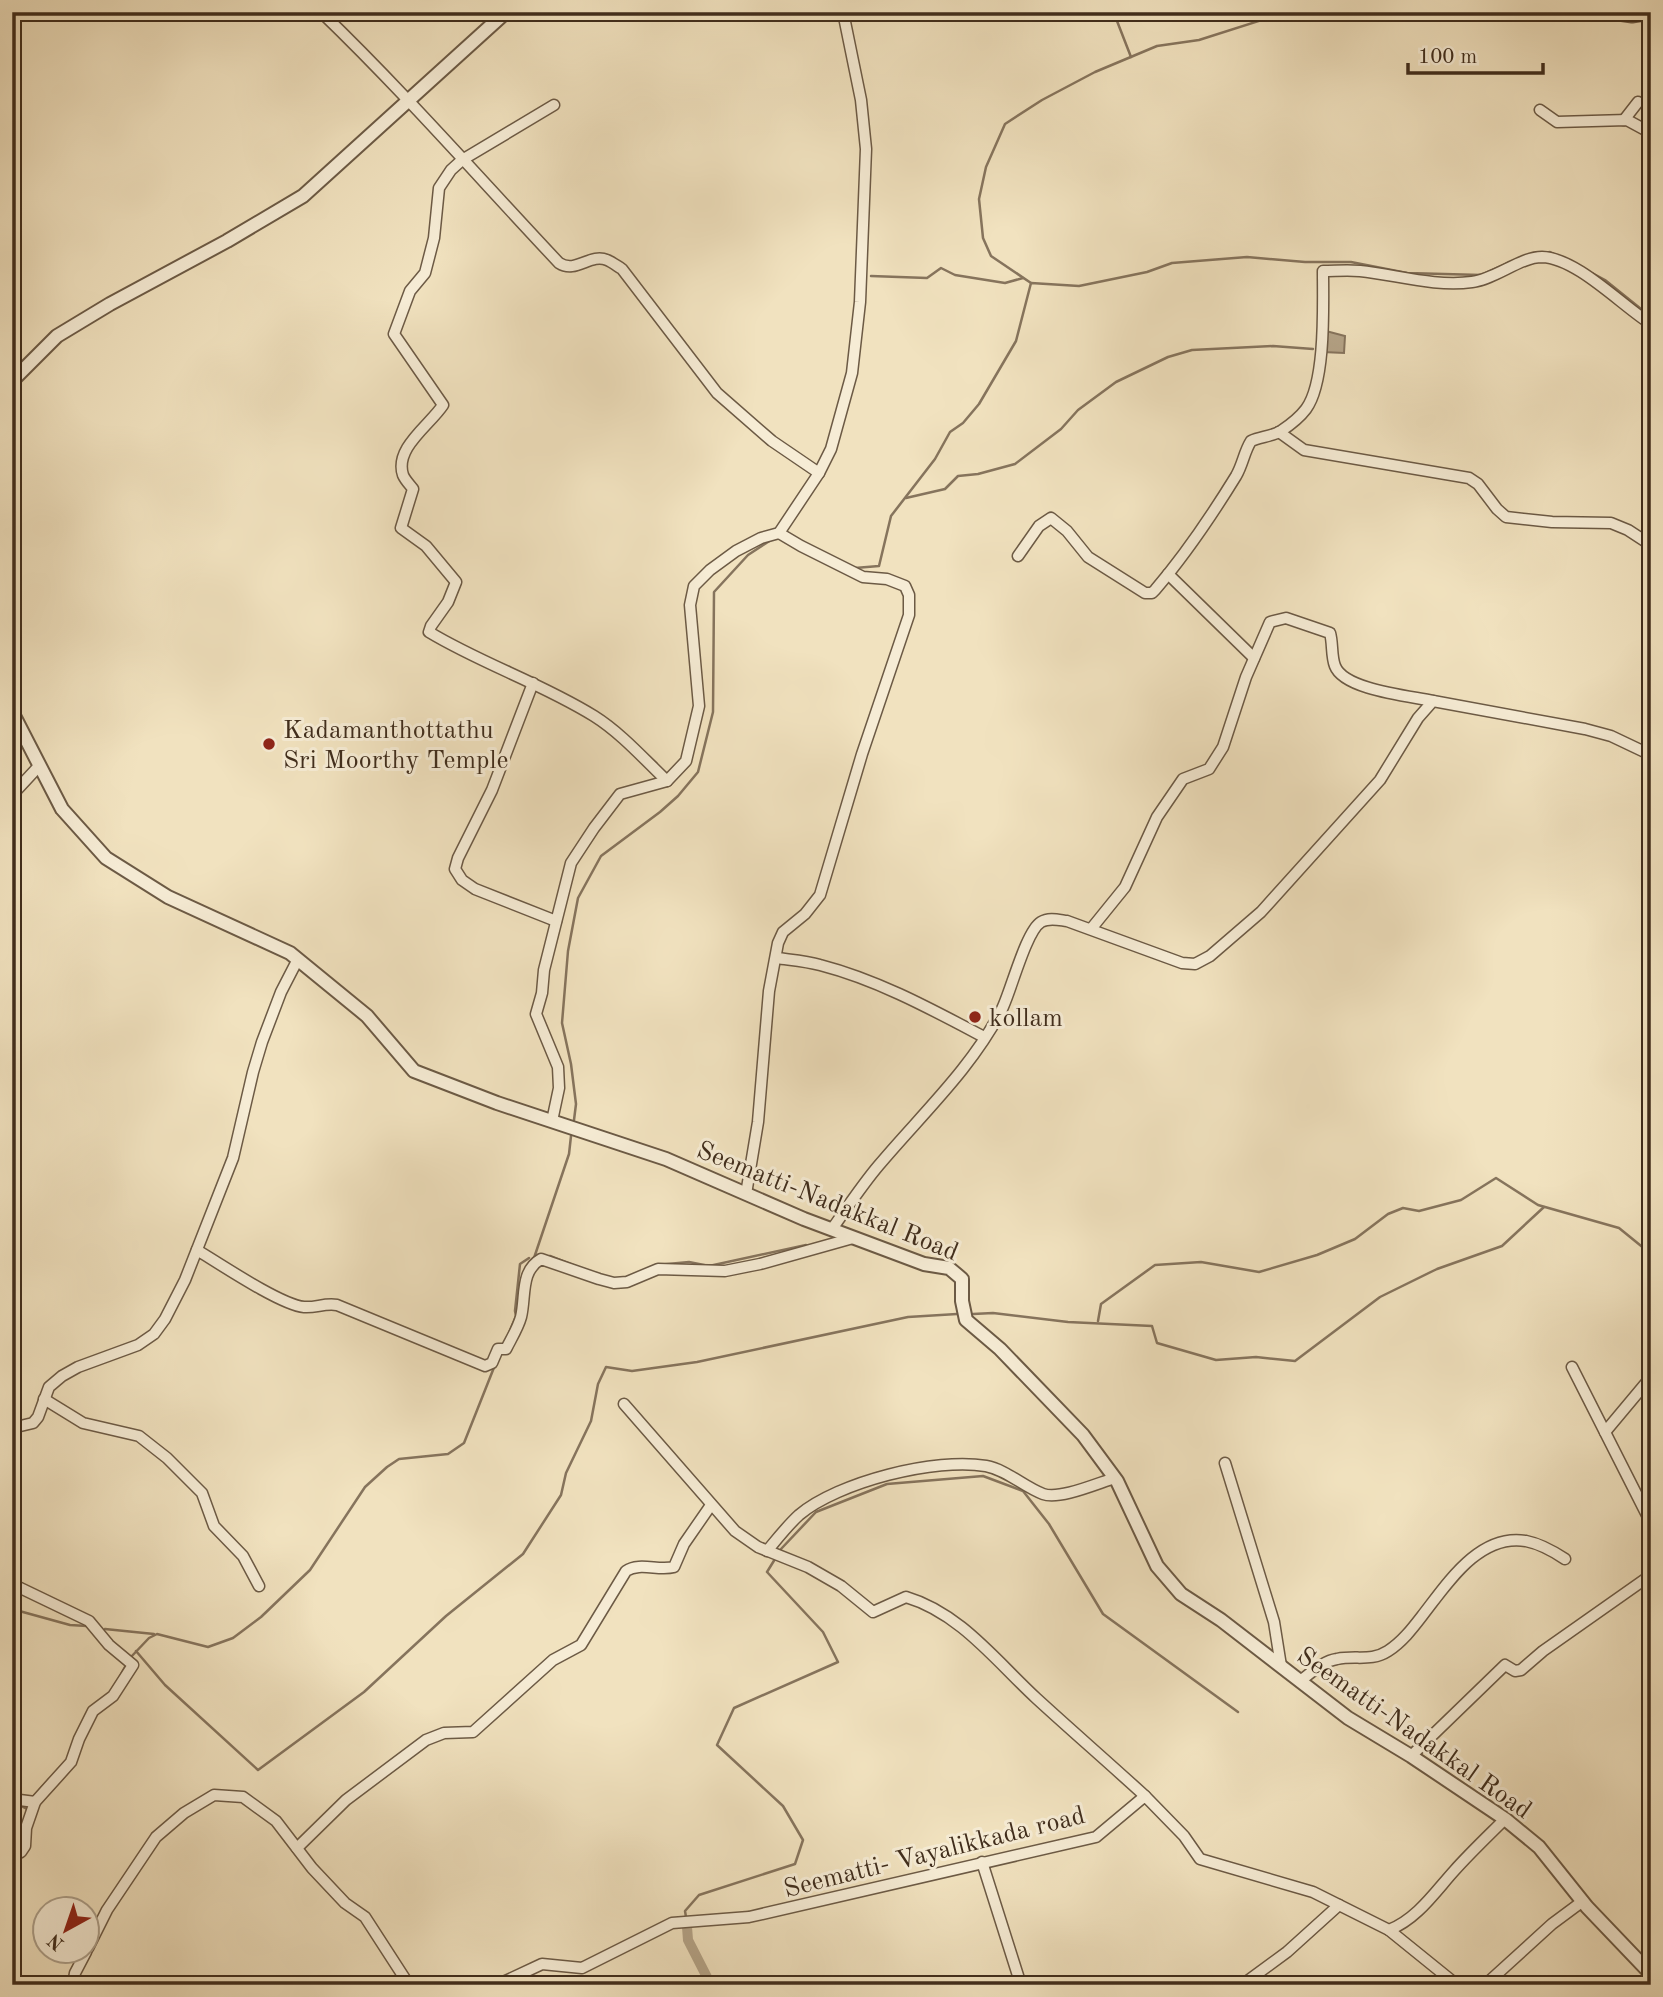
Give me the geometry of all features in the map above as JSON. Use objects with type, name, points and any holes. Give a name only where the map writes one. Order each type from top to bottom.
[{"type":"street","points":[[321,12],[410,101],[559,263],[573,267],[594,259],[606,259],[622,269],[717,393],[772,441],[819,473]]},
{"type":"street","points":[[12,381],[57,336],[303,196],[506,12]]},
{"type":"street","points":[[552,1121],[559,1088],[558,1067],[536,1014],[542,993],[544,970],[571,863],[620,794],[667,780],[686,761],[699,706],[690,605],[694,586],[736,551],[761,538],[779,533],[819,473],[831,449],[852,373],[860,302],[866,149],[861,100],[843,12]]},
{"type":"street","points":[[1597,12],[1632,17],[1651,14]]},
{"type":"street","points":[[1624,120],[1637,102]]},
{"type":"street","points":[[554,105],[462,160],[451,170],[439,188],[434,238],[425,273],[410,291],[394,334],[443,405],[434,419],[414,437],[404,456],[402,475],[413,489],[401,528],[426,546],[456,582],[448,602],[429,632],[595,717],[667,780]]},
{"type":"street","points":[[1540,110],[1557,122],[1624,120],[1651,133]]},
{"type":"street","points":[[1018,556],[1039,526],[1051,519],[1067,531],[1088,557],[1145,593],[1152,593],[1184,554],[1238,474],[1244,452],[1251,441],[1279,432],[1306,408],[1312,397],[1323,321],[1323,271],[1359,271],[1439,283],[1473,282],[1498,275],[1528,260],[1543,257],[1586,276],[1651,324]]},
{"type":"street","points":[[1279,432],[1304,450],[1469,478],[1478,484],[1506,517],[1552,522],[1611,523],[1651,545]]},
{"type":"street","points":[[746,1194],[758,1122],[769,991],[778,943],[783,932],[805,914],[820,895],[862,754],[909,615],[909,595],[905,586],[887,579],[863,577],[779,533]]},
{"type":"street","points":[[1168,574],[1254,658]]},
{"type":"street","points":[[1091,929],[1125,887],[1157,817],[1182,779],[1209,769],[1223,747],[1254,658],[1270,622],[1286,618],[1330,633],[1335,666],[1341,675],[1356,684],[1586,729],[1611,736],[1651,755]]},
{"type":"street","points":[[533,683],[492,790],[455,869],[462,880],[475,889],[556,921]]},
{"type":"street","points":[[832,1229],[877,1167],[949,1085],[984,1037],[1002,1009],[1031,934],[1040,923],[1051,919],[1067,920],[1182,963],[1195,964],[1210,956],[1261,912],[1380,780],[1418,718],[1433,701]]},
{"type":"street","name":"Seematti-Nadakkal Road","points":[[12,712],[62,809],[106,858],[168,897],[290,953],[367,1016],[414,1071],[666,1159],[746,1194],[924,1264],[949,1268],[962,1279],[962,1301],[966,1320],[1000,1349],[1083,1435],[1115,1478],[1157,1566],[1181,1594],[1221,1619],[1348,1718],[1411,1756],[1505,1819],[1539,1847],[1583,1901],[1651,1974]]},
{"type":"street","points":[[12,795],[39,766]]},
{"type":"street","points":[[777,958],[819,964],[873,983],[909,997],[984,1037]]},
{"type":"street","points":[[12,1427],[33,1423],[49,1387],[78,1367],[138,1345],[154,1334],[175,1300],[233,1158],[262,1042],[281,992],[298,960]]},
{"type":"street","points":[[197,1250],[281,1299],[303,1307],[324,1303],[337,1305],[485,1366],[492,1363],[498,1349],[506,1349],[520,1320],[525,1282],[530,1269],[541,1259],[614,1283],[627,1282],[658,1269],[725,1271],[761,1264],[853,1237]]},
{"type":"street","points":[[1572,1367],[1651,1523]]},
{"type":"street","points":[[1605,1432],[1651,1377]]},
{"type":"street","points":[[44,1399],[83,1423],[139,1436],[167,1458],[202,1493],[214,1526],[243,1556],[259,1586]]},
{"type":"street","points":[[624,1404],[735,1531],[767,1551],[808,1567],[841,1586],[873,1612],[906,1597],[925,1602],[974,1637],[1034,1696],[1145,1796],[1184,1836],[1200,1859],[1313,1892],[1389,1930],[1457,1985]]},
{"type":"street","points":[[1225,1463],[1275,1622],[1281,1666]]},
{"type":"street","points":[[767,1551],[800,1515],[826,1498],[920,1467],[989,1467],[1045,1495],[1059,1496],[1115,1478]]},
{"type":"street","points":[[297,1848],[346,1800],[426,1740],[444,1733],[473,1732],[553,1660],[581,1645],[626,1571],[634,1567],[674,1567],[684,1544],[711,1505]]},
{"type":"street","points":[[1300,1681],[1335,1659],[1368,1659],[1390,1650],[1405,1637],[1464,1565],[1480,1552],[1498,1544],[1525,1541],[1545,1546],[1565,1559]]},
{"type":"street","points":[[1411,1756],[1505,1665],[1515,1671],[1521,1670],[1543,1651],[1651,1574]]},
{"type":"street","points":[[12,1584],[89,1621],[109,1644],[133,1665],[113,1696],[93,1711],[71,1762],[35,1802],[26,1828],[25,1846],[21,1852],[12,1856]]},
{"type":"street","points":[[102,1920],[156,1837],[184,1813],[214,1795],[243,1797],[276,1821],[312,1868],[345,1903],[365,1917],[409,1985]]},
{"type":"street","name":"Seematti- Vayalikkada road","points":[[497,1985],[542,1964],[582,1968],[672,1923],[749,1917],[1096,1837],[1145,1796]]},
{"type":"street","points":[[12,1799],[35,1802]]},
{"type":"street","points":[[1389,1930],[1400,1926],[1439,1891],[1452,1873],[1505,1819]]},
{"type":"street","points":[[982,1862],[1021,1985]]},
{"type":"street","points":[[1485,1985],[1552,1924],[1583,1901]]},
{"type":"street","points":[[1242,1985],[1287,1952],[1339,1905]]},
{"type":"street","points":[[73,1985],[79,1966]]},
{"type":"shaded area","points":[[1326,331],[1345,336],[1344,353],[1323,352]]},
{"type":"waterway","points":[[1109,12],[1117,21],[1131,57]]},
{"type":"waterway","points":[[1031,283],[991,256],[983,238],[979,199],[986,167],[1005,124],[1042,100],[1095,72],[1157,46],[1199,40],[1287,12]]},
{"type":"waterway","points":[[1544,253],[1550,252],[1558,256]]},
{"type":"waterway","points":[[855,568],[879,566],[891,516],[935,459],[950,432],[963,423],[979,404],[1016,341],[1031,283],[1079,286],[1147,272],[1172,263],[1247,257],[1305,262],[1351,262],[1407,273],[1481,275],[1508,263]]},
{"type":"waterway","points":[[871,276],[927,278],[941,268],[955,275],[1005,283],[1023,278]]},
{"type":"waterway","points":[[1592,273],[1605,280],[1651,317]]},
{"type":"waterway","points":[[906,498],[945,489],[958,476],[978,474],[1015,464],[1061,429],[1078,410],[1116,382],[1168,357],[1192,350],[1273,346],[1313,349]]},
{"type":"waterway","points":[[574,1120],[576,1104],[562,1023],[568,951],[578,898],[601,856],[660,812],[698,772],[713,712],[714,592],[748,555],[771,540]]},
{"type":"waterway","points":[[534,1258],[569,1154],[571,1136]]},
{"type":"waterway","points":[[1098,1321],[1101,1304],[1155,1265],[1201,1262],[1259,1272],[1317,1255],[1355,1239],[1388,1214],[1403,1208],[1419,1211],[1461,1200],[1496,1178],[1538,1205],[1619,1228],[1651,1254]]},
{"type":"waterway","points":[[973,1314],[993,1313],[1068,1322],[1152,1326],[1157,1343],[1216,1360],[1256,1357],[1295,1361],[1380,1297],[1437,1269],[1502,1246],[1544,1207]]},
{"type":"waterway","points":[[657,1265],[689,1262],[709,1266],[806,1245]]},
{"type":"waterway","points":[[545,1257],[550,1256],[578,1267]]},
{"type":"waterway","points":[[507,1338],[516,1316],[520,1264],[529,1258]]},
{"type":"waterway","points":[[136,1651],[165,1685],[258,1770],[364,1692],[446,1616],[523,1554],[561,1495],[566,1473],[591,1421],[598,1384],[606,1367],[632,1371],[697,1362],[908,1317],[957,1314]]},
{"type":"waterway","points":[[1643,1362],[1651,1355]]},
{"type":"waterway","points":[[130,1658],[149,1638],[157,1634],[208,1647],[233,1638],[261,1617],[310,1570],[365,1487],[387,1467],[399,1459],[448,1454],[464,1443],[495,1365]]},
{"type":"waterway","points":[[781,1549],[816,1512],[887,1484],[983,1476],[1023,1491],[1049,1524],[1103,1614],[1238,1712]]},
{"type":"waterway","points":[[686,1917],[685,1911],[699,1895],[795,1864],[803,1840],[783,1806],[717,1745],[734,1708],[838,1662],[823,1632],[767,1572],[775,1559]]},
{"type":"waterway","points":[[12,1609],[70,1625],[87,1626]]},
{"type":"waterway","points":[[105,1629],[154,1634]]},
{"type":"waterway","points":[[118,1680],[126,1665]]},
{"type":"waterway","points":[[30,1800],[49,1779]]},
{"type":"waterway","points":[[17,1804],[27,1809]]},
{"type":"waterway","points":[[12,1848],[17,1845],[22,1829]]},
{"type":"waterway","points":[[687,1927],[688,1940],[711,1985]]},
{"type":"place","name":"Kadamanthottathu Sri Moorthy Temple","points":[[269,744]]},
{"type":"place","name":"kollam","points":[[975,1017]]}]
